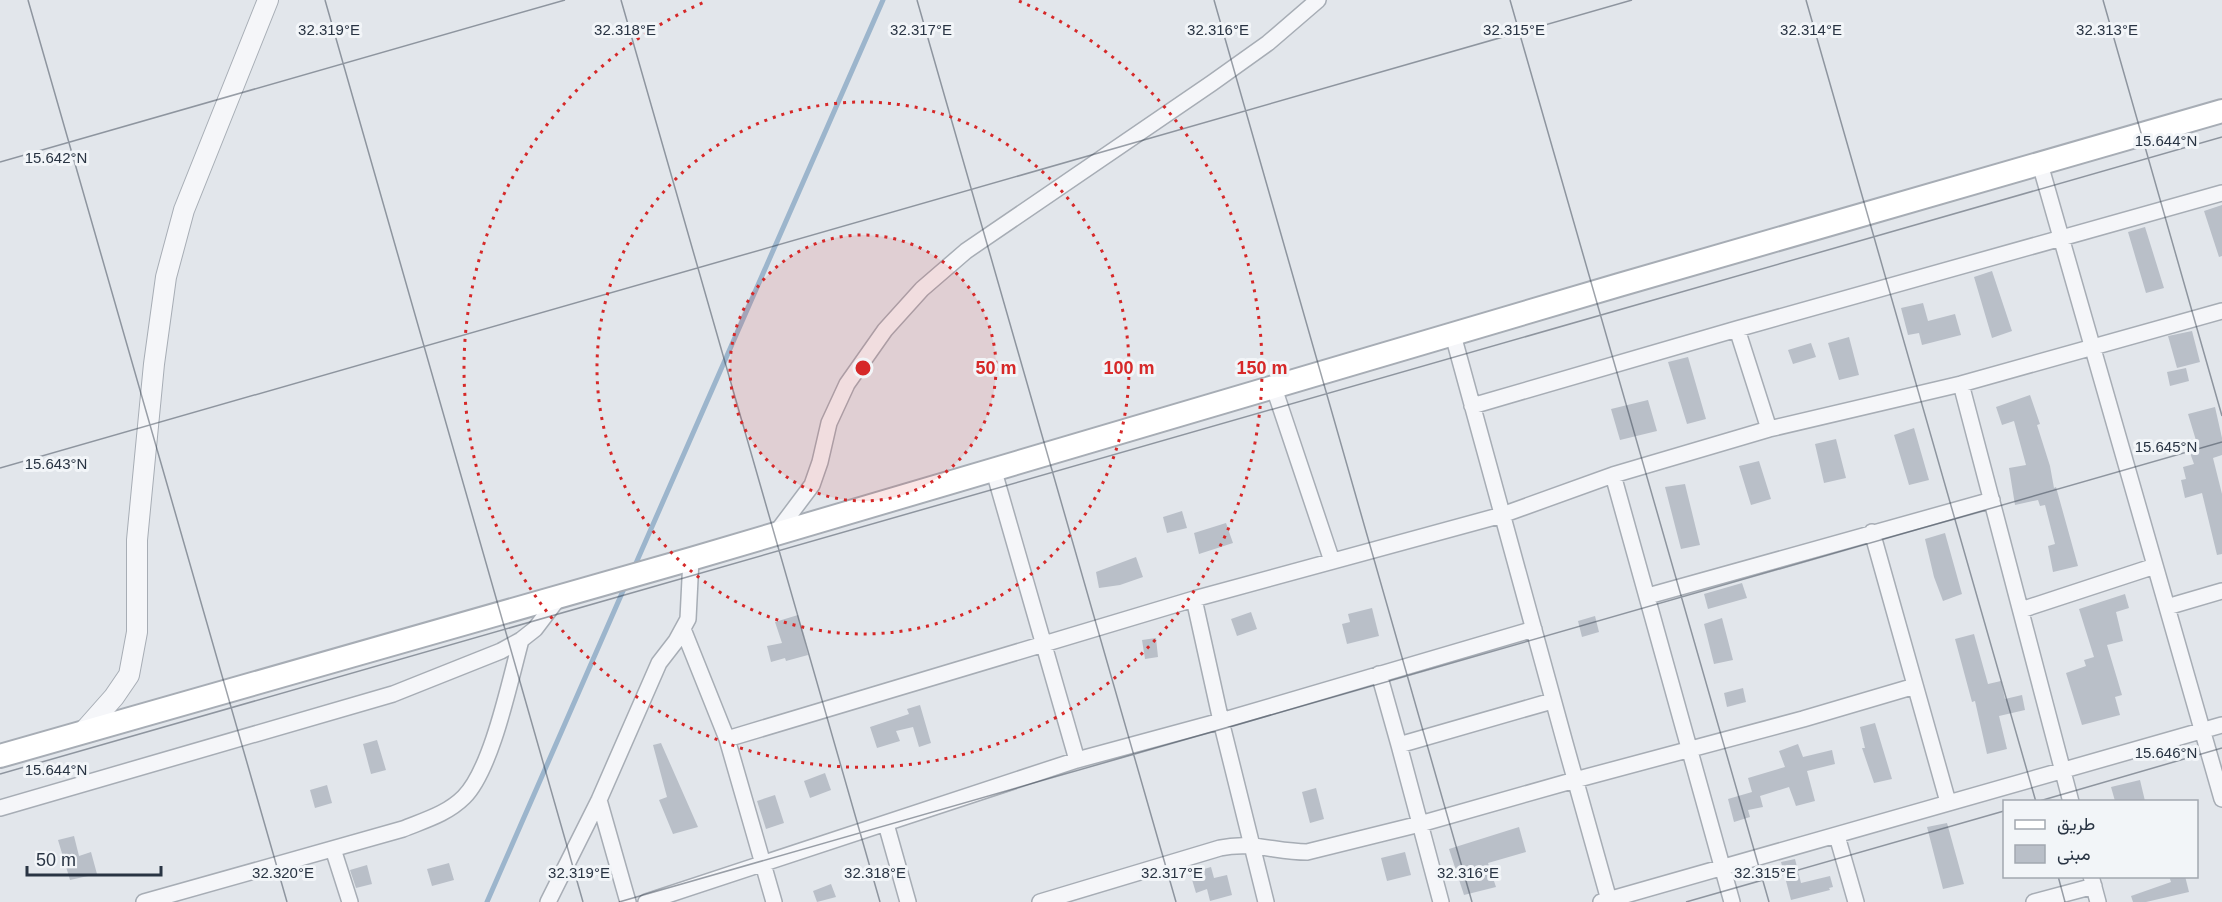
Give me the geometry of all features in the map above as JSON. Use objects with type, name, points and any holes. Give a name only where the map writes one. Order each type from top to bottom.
[{"type":"main road","points":[[0,756],[692,559],[993,468],[2222,111]]},
{"type":"street","points":[[776,534],[812,485],[829,423],[847,384],[885,330],[922,290],[966,251],[1268,43],[1318,0]]},
{"type":"street","points":[[83,732],[114,697],[129,675],[136,632],[138,528],[154,364],[166,277],[184,210],[265,4]]},
{"type":"street","points":[[2040,164],[2222,799]]},
{"type":"street","points":[[1472,406],[2222,193]]},
{"type":"street","points":[[726,739],[1194,599],[1502,515],[1613,475],[1768,429],[1961,384],[2222,311]]},
{"type":"street","points":[[1737,329],[1768,429]]},
{"type":"street","points":[[1453,335],[1575,780],[1605,901],[2222,725]]},
{"type":"street","points":[[1961,384],[2071,800]]},
{"type":"street","points":[[1274,387],[1332,561]]},
{"type":"street","points":[[993,468],[1077,760]]},
{"type":"street","points":[[1613,475],[1628,536],[1648,596],[1732,902]]},
{"type":"street","points":[[1648,596],[1992,500]]},
{"type":"street","points":[[1872,532],[1948,802]]},
{"type":"street","points":[[548,902],[599,800],[659,663],[683,629],[690,610],[692,559]]},
{"type":"street","points":[[2021,610],[2155,566]]},
{"type":"street","points":[[2167,607],[2222,591]]},
{"type":"street","points":[[0,808],[393,694],[501,651],[521,640],[535,628],[560,596]]},
{"type":"street","points":[[1194,599],[1221,721],[1266,902]]},
{"type":"street","points":[[683,629],[726,739],[774,902]]},
{"type":"street","points":[[646,902],[1077,760],[1221,721],[1534,629]]},
{"type":"street","points":[[144,902],[403,829],[444,813],[465,796],[482,769],[502,710],[521,640]]},
{"type":"street","points":[[1379,675],[1441,902]]},
{"type":"street","points":[[1040,902],[1066,898],[1238,844],[1251,844],[1291,852],[1307,852],[1420,824],[1915,686]]},
{"type":"street","points":[[1399,745],[1552,701]]},
{"type":"street","points":[[599,800],[628,902]]},
{"type":"street","points":[[886,824],[908,902]]},
{"type":"street","points":[[1837,836],[1856,902]]},
{"type":"street","points":[[333,849],[350,902]]},
{"type":"street","points":[[2034,902],[2092,881],[2098,902]]},
{"type":"building","points":[[2222,205],[2222,256],[2219,257],[2204,211]]},
{"type":"building","points":[[2145,227],[2164,288],[2146,293],[2128,232]]},
{"type":"building","points":[[1992,271],[2012,331],[1992,338],[1974,277]]},
{"type":"building","points":[[1923,303],[1928,321],[1955,314],[1961,335],[1922,345],[1919,333],[1908,335],[1901,308]]},
{"type":"building","points":[[2192,331],[2200,362],[2177,368],[2168,336]]},
{"type":"building","points":[[1849,337],[1859,375],[1839,380],[1828,343]]},
{"type":"building","points":[[1811,343],[1816,357],[1793,364],[1788,350]]},
{"type":"building","points":[[1688,357],[1706,419],[1687,424],[1668,362]]},
{"type":"building","points":[[2186,368],[2189,381],[2170,386],[2167,372]]},
{"type":"building","points":[[2030,395],[2040,424],[2037,425],[2050,466],[2054,488],[2056,487],[2078,566],[2053,572],[2048,546],[2055,544],[2045,505],[2040,506],[2038,500],[2015,505],[2009,468],[2026,465],[2014,421],[2002,425],[1996,407]]},
{"type":"building","points":[[1648,400],[1657,431],[1620,440],[1611,409]]},
{"type":"building","points":[[2215,407],[2222,438],[2222,455],[2213,458],[2222,494],[2222,554],[2217,555],[2202,493],[2185,498],[2181,480],[2186,479],[2183,467],[2194,464],[2189,450],[2198,447],[2188,414]]},
{"type":"building","points":[[1914,428],[1929,480],[1909,485],[1894,435]]},
{"type":"building","points":[[1836,439],[1846,478],[1824,483],[1815,444]]},
{"type":"building","points":[[1759,461],[1771,499],[1751,505],[1739,466]]},
{"type":"building","points":[[1685,484],[1700,545],[1681,549],[1665,487]]},
{"type":"building","points":[[1182,511],[1187,528],[1167,533],[1163,517]]},
{"type":"building","points":[[1226,523],[1233,543],[1199,554],[1194,533]]},
{"type":"building","points":[[1945,533],[1962,594],[1943,601],[1934,577],[1925,539]]},
{"type":"building","points":[[1136,557],[1143,577],[1120,585],[1099,588],[1096,572]]},
{"type":"building","points":[[1742,583],[1747,598],[1708,609],[1704,594]]},
{"type":"building","points":[[2125,594],[2129,608],[2116,612],[2123,641],[2107,645],[2122,695],[2115,697],[2120,715],[2082,725],[2066,673],[2086,666],[2084,660],[2094,657],[2079,609]]},
{"type":"building","points":[[1372,608],[1379,636],[1347,644],[1342,624],[1350,622],[1348,614]]},
{"type":"building","points":[[1251,612],[1257,629],[1237,636],[1231,619]]},
{"type":"building","points":[[798,615],[808,655],[786,661],[785,658],[771,662],[767,646],[782,643],[775,622]]},
{"type":"building","points":[[1595,616],[1599,632],[1582,637],[1578,621]]},
{"type":"building","points":[[1722,618],[1733,660],[1714,664],[1704,624]]},
{"type":"building","points":[[1974,634],[1988,684],[2001,681],[2005,699],[2022,695],[2025,710],[1999,716],[2007,749],[1987,754],[1975,701],[1972,702],[1955,639]]},
{"type":"building","points":[[1156,638],[1158,657],[1145,659],[1142,640]]},
{"type":"building","points":[[1743,688],[1746,702],[1727,707],[1724,693]]},
{"type":"building","points":[[920,705],[931,743],[919,747],[913,727],[896,731],[900,741],[877,748],[870,727],[909,714],[907,709]]},
{"type":"building","points":[[1875,723],[1892,779],[1874,783],[1862,748],[1865,748],[1860,727]]},
{"type":"building","points":[[377,740],[386,770],[371,774],[363,744]]},
{"type":"building","points":[[661,743],[698,827],[673,834],[659,800],[667,797],[653,745]]},
{"type":"building","points":[[1798,744],[1803,757],[1832,750],[1835,764],[1807,771],[1815,801],[1796,806],[1789,787],[1760,796],[1763,807],[1748,810],[1750,817],[1734,822],[1728,799],[1752,792],[1748,778],[1785,767],[1779,751]]},
{"type":"building","points":[[825,773],[831,790],[810,798],[804,781]]},
{"type":"building","points":[[2140,780],[2145,800],[2115,800],[2111,787]]},
{"type":"building","points":[[327,785],[332,803],[315,808],[310,790]]},
{"type":"building","points":[[1316,788],[1324,819],[1310,823],[1302,792]]},
{"type":"building","points":[[775,795],[784,823],[766,829],[757,801]]},
{"type":"building","points":[[1947,823],[1964,884],[1943,889],[1927,827]]},
{"type":"building","points":[[1519,827],[1526,852],[1488,863],[1496,887],[1464,895],[1449,849]]},
{"type":"building","points":[[74,836],[79,856],[91,852],[97,874],[70,880],[58,840]]},
{"type":"building","points":[[1405,852],[1411,875],[1387,881],[1381,858]]},
{"type":"building","points":[[1795,859],[1801,883],[1830,876],[1833,887],[1829,888],[1830,890],[1791,900],[1781,862]]},
{"type":"building","points":[[449,863],[454,880],[432,886],[427,869]]},
{"type":"building","points":[[367,865],[372,884],[356,888],[350,870]]},
{"type":"building","points":[[1211,867],[1214,878],[1227,875],[1232,895],[1210,901],[1207,889],[1196,893],[1190,873]]},
{"type":"building","points":[[2170,878],[2186,878],[2189,892],[2146,902],[2133,902],[2131,896],[2171,882]]},
{"type":"building","points":[[831,884],[836,897],[817,902],[813,891]]},
{"type":"waterway","points":[[633,570],[883,0]]},
{"type":"waterway","points":[[487,902],[626,584]]}]
